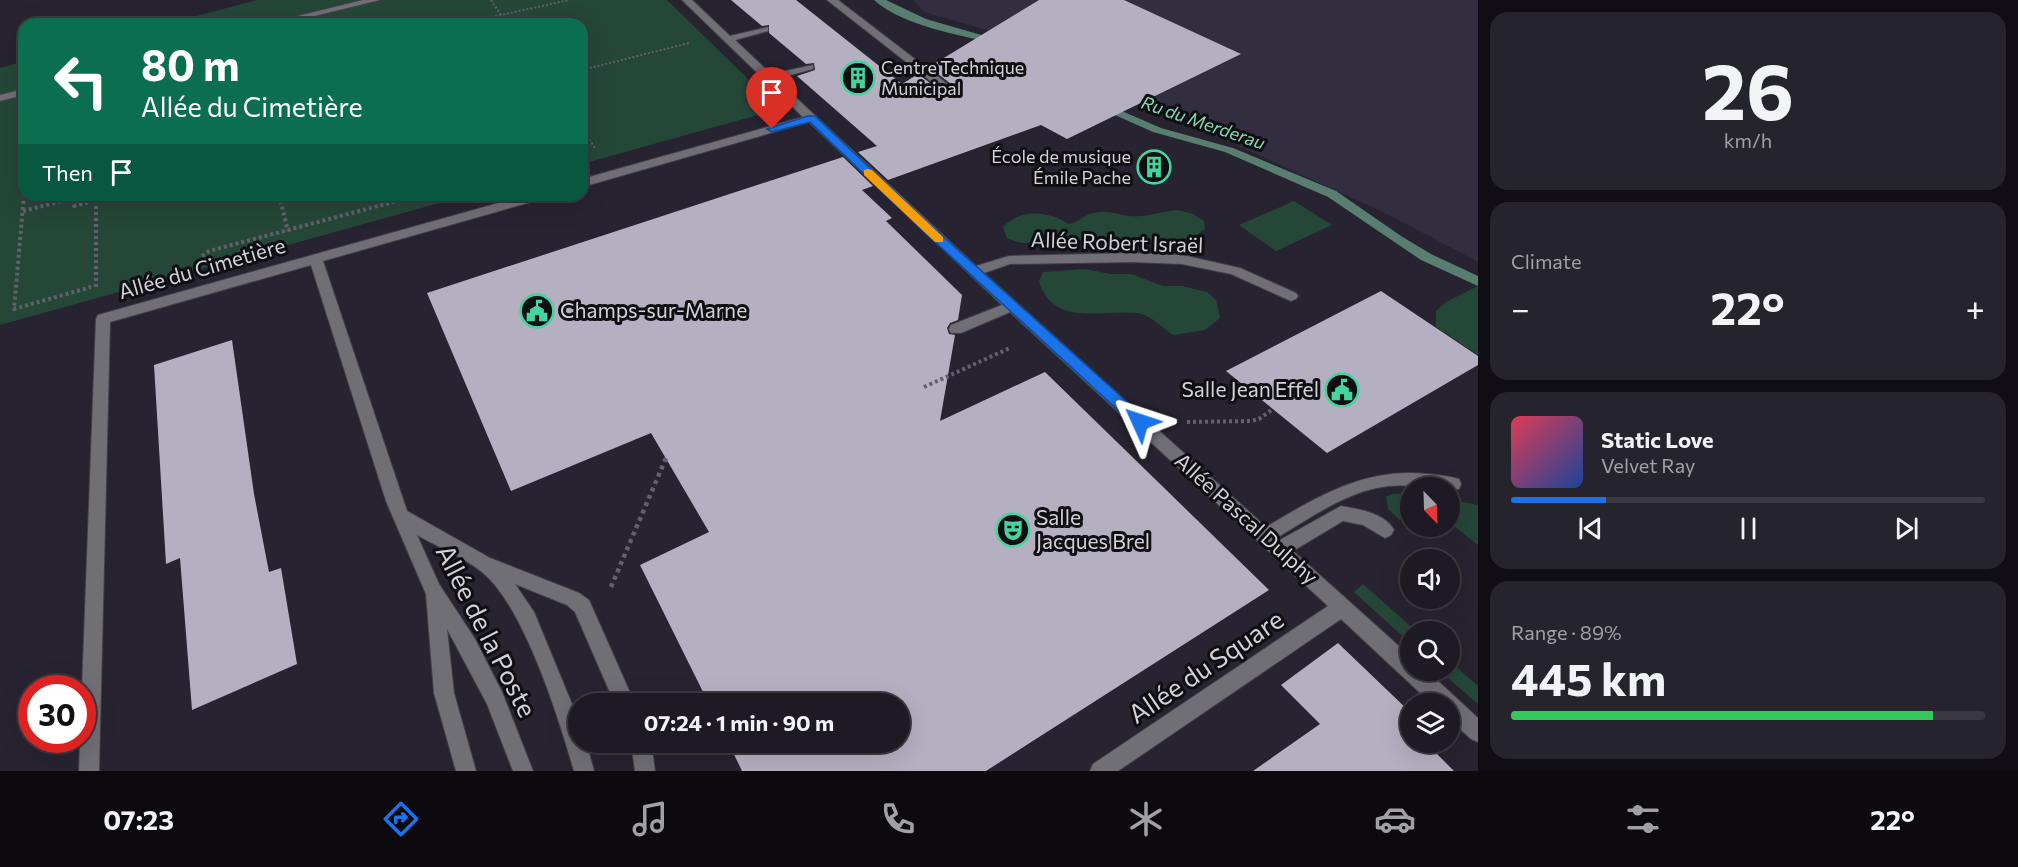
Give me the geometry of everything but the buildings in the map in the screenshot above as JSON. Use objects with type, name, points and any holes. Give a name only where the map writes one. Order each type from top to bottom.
[{"type":"street","points":[[296,18],[375,0]]},
{"type":"street","name":"Allée Pascal Dulphy","points":[[687,0],[974,271],[1400,660]]},
{"type":"street","points":[[832,0],[946,88]]},
{"type":"street","points":[[725,37],[765,29]]},
{"type":"street","points":[[769,78],[809,67]]},
{"type":"street","points":[[0,98],[18,94]]},
{"type":"street","points":[[588,181],[812,118]]},
{"type":"street","name":"Allée du Cimetière","points":[[89,771],[103,320],[519,201]]},
{"type":"street","name":"Allée de la Poste","points":[[315,258],[400,516],[433,590],[468,646],[495,699],[523,771]]},
{"type":"street","name":"Allée Robert Israël","points":[[974,271],[1009,260],[1197,262],[1226,268],[1255,278],[1291,296]]},
{"type":"street","points":[[957,329],[1012,306]]},
{"type":"street","points":[[1265,536],[1348,491],[1379,481],[1400,479]]},
{"type":"street","points":[[1280,549],[1341,513],[1367,519],[1385,530]]},
{"type":"street","name":"Allée de la Poste","points":[[400,516],[488,566],[527,618],[571,726],[584,771]]},
{"type":"street","points":[[488,566],[573,598],[582,606],[620,693]]},
{"type":"street","points":[[433,590],[444,693],[466,771]]},
{"type":"street","name":"Allée du Square","points":[[1100,771],[1343,607]]},
{"type":"street","name":"Allée Pascal Dulphy","points":[[1423,681],[1436,693]]},
{"type":"street","name":"Allée Pascal Dulphy","points":[[1460,715],[1478,732]]},
{"type":"street","points":[[642,753],[645,771]]},
{"type":"path","points":[[491,0],[503,18]]},
{"type":"path","points":[[487,18],[569,0]]},
{"type":"path","points":[[588,69],[725,37]]},
{"type":"path","points":[[24,201],[14,309],[106,283]]},
{"type":"path","points":[[23,211],[58,201]]},
{"type":"path","points":[[74,201],[74,206],[92,201]]},
{"type":"path","points":[[96,201],[96,298],[103,320]]},
{"type":"path","points":[[201,258],[209,251],[395,201]]},
{"type":"path","points":[[924,387],[1009,348]]},
{"type":"path","points":[[1156,437],[1186,422],[1213,419],[1249,421],[1259,419],[1273,409]]},
{"type":"path","points":[[615,597],[611,587],[666,458]]},
{"type":"shaded area","points":[[913,0],[1478,0],[1478,262],[1389,215],[1143,102],[1040,45],[924,12]]},
{"type":"green space","points":[[257,0],[667,0],[779,109],[588,162],[588,18],[189,18]]},
{"type":"green space","points":[[18,63],[18,201],[446,201],[0,325],[0,68]]},
{"type":"green space","points":[[1294,201],[1332,225],[1276,251],[1239,225]]},
{"type":"green space","points":[[1178,210],[1193,214],[1204,221],[1205,229],[1195,236],[1168,242],[1073,240],[1021,243],[1007,238],[1003,227],[1026,214],[1044,214],[1069,224],[1097,212],[1134,216]]},
{"type":"green space","points":[[1085,269],[1111,274],[1131,274],[1163,286],[1182,286],[1207,292],[1216,300],[1220,318],[1205,330],[1173,335],[1142,314],[1123,312],[1094,314],[1067,311],[1055,305],[1046,296],[1039,281],[1043,272]]},
{"type":"green space","points":[[1478,286],[1478,355],[1436,327],[1436,311],[1446,302]]},
{"type":"green space","points":[[1400,494],[1400,520],[1388,509],[1386,497]]},
{"type":"green space","points":[[1460,501],[1478,505],[1478,545],[1460,531]]},
{"type":"green space","points":[[1363,584],[1405,621],[1400,621],[1400,634],[1354,592]]},
{"type":"green space","points":[[1460,670],[1478,686],[1478,704],[1452,681],[1460,681]]},
{"type":"waterway","name":"Ru du Merderau","points":[[879,0],[923,21],[997,41]]},
{"type":"waterway","name":"Ru du Merderau","points":[[1101,105],[1157,130],[1229,150],[1332,194],[1426,257],[1478,281]]},
{"type":"slow traffic","points":[[868,172],[939,239]]},
{"type":"place","name":"Centre Technique Municipal","points":[[858,78]]},
{"type":"place","name":"École de musique Émile Pache","points":[[1154,167]]},
{"type":"place","name":"Champs-sur-Marne","points":[[537,311]]},
{"type":"place","name":"Salle Jean Effel","points":[[1342,390]]},
{"type":"place","name":"Salle Jacques Brel","points":[[1013,530]]},
{"type":"route","points":[[772,129],[812,118],[923,225],[1140,422]]}]
